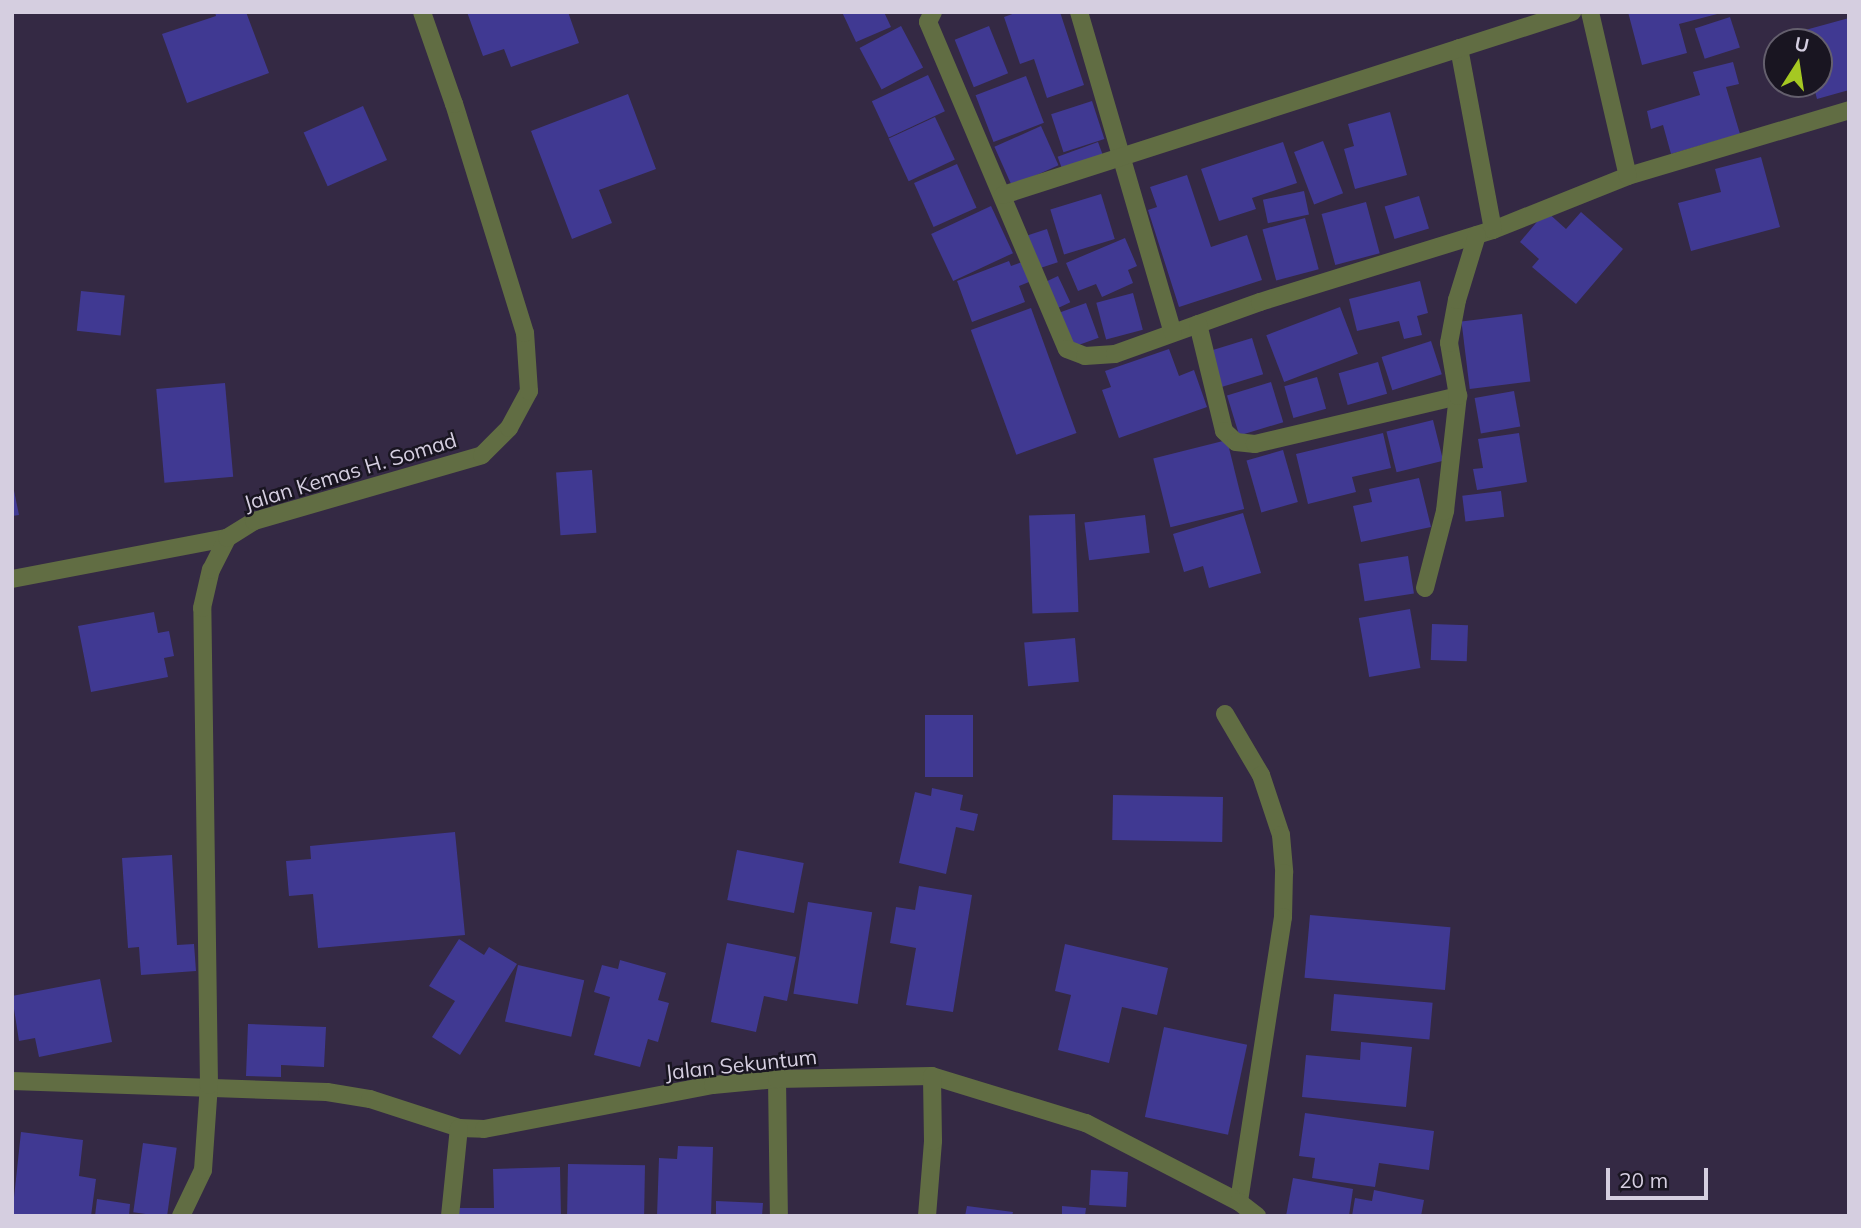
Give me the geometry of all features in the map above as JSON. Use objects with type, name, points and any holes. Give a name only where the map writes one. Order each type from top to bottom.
[{"type":"street","name":"Jalan Kemas H. Somad","points":[[181,1216],[203,1170],[209,1085],[202,607],[211,570],[227,538],[254,520],[482,455],[509,428],[529,391],[525,333],[454,104],[422,12]]},
{"type":"street","points":[[933,12],[928,22],[1067,349],[1085,356],[1115,354],[1260,302],[1485,232],[1628,176],[1849,110]]},
{"type":"street","points":[[1079,12],[1173,333]]},
{"type":"street","points":[[1003,195],[1572,12]]},
{"type":"street","points":[[1590,12],[1628,176]]},
{"type":"street","points":[[1425,588],[1445,511],[1458,396],[1449,343],[1457,300],[1485,232],[1460,48]]},
{"type":"street","points":[[1198,324],[1224,431],[1236,442],[1255,444],[1458,396]]},
{"type":"street","points":[[12,579],[227,538]]},
{"type":"street","points":[[1225,714],[1261,775],[1281,835],[1284,873],[1283,917],[1240,1202]]},
{"type":"street","points":[[927,1216],[933,1141],[932,1076]]},
{"type":"street","name":"Jalan Sekuntum","points":[[12,1081],[209,1085],[338,1093],[412,1111],[459,1128],[512,1126],[667,1093],[777,1079],[932,1076],[1086,1123],[1240,1202],[1256,1216]]},
{"type":"street","points":[[777,1079],[779,1216]]},
{"type":"street","points":[[450,1216],[459,1128]]},
{"type":"building","points":[[215,12],[246,12],[269,73],[187,103],[162,34],[216,16]]},
{"type":"building","points":[[467,12],[568,12],[579,43],[511,67],[504,49],[483,56]]},
{"type":"building","points":[[842,12],[884,12],[891,27],[856,42]]},
{"type":"building","points":[[1018,12],[1060,12],[1084,85],[1047,98],[1034,59],[1020,64],[1004,17]]},
{"type":"building","points":[[1628,12],[1721,13],[1679,24],[1687,53],[1642,65]]},
{"type":"building","points":[[1730,17],[1740,47],[1705,59],[1695,28]]},
{"type":"building","points":[[1849,18],[1849,90],[1833,94],[1833,28],[1813,28]]},
{"type":"building","points":[[901,26],[923,67],[882,90],[860,48]]},
{"type":"building","points":[[989,26],[1008,73],[974,87],[955,40]]},
{"type":"building","points":[[1733,62],[1739,84],[1726,87],[1740,134],[1671,154],[1663,125],[1651,129],[1647,111],[1700,95],[1693,72]]},
{"type":"building","points":[[928,75],[945,111],[889,137],[872,101]]},
{"type":"building","points":[[1026,76],[1044,123],[994,142],[976,95]]},
{"type":"building","points":[[628,94],[656,169],[599,190],[612,223],[572,239],[531,131]]},
{"type":"building","points":[[1092,101],[1104,139],[1063,152],[1051,114]]},
{"type":"building","points":[[363,106],[387,160],[328,186],[304,132]]},
{"type":"building","points":[[1390,112],[1407,175],[1355,189],[1344,149],[1354,146],[1348,124]]},
{"type":"building","points":[[935,117],[955,160],[909,181],[889,139]]},
{"type":"building","points":[[1041,126],[1058,165],[1012,186],[994,147]]},
{"type":"building","points":[[1323,141],[1343,193],[1314,204],[1294,152]]},
{"type":"building","points":[[1098,142],[1103,156],[1063,171],[1058,157]]},
{"type":"building","points":[[1283,142],[1297,183],[1252,198],[1256,209],[1219,221],[1201,169]]},
{"type":"building","points":[[1761,157],[1780,227],[1691,251],[1678,203],[1721,192],[1715,169]]},
{"type":"building","points":[[957,164],[977,208],[934,227],[914,183]]},
{"type":"building","points":[[1187,175],[1211,247],[1247,235],[1262,280],[1179,307],[1148,210],[1157,207],[1150,187]]},
{"type":"building","points":[[1304,191],[1309,214],[1268,223],[1263,200]]},
{"type":"building","points":[[1101,194],[1115,239],[1064,254],[1050,209]]},
{"type":"building","points":[[1419,196],[1429,229],[1395,239],[1385,207]]},
{"type":"building","points":[[1366,202],[1380,253],[1335,265],[1322,214]]},
{"type":"building","points":[[991,206],[1013,253],[953,281],[931,234]]},
{"type":"building","points":[[1546,211],[1566,229],[1581,212],[1623,249],[1576,304],[1532,267],[1539,259],[1520,242]]},
{"type":"building","points":[[1305,218],[1319,269],[1276,281],[1262,229]]},
{"type":"building","points":[[1047,229],[1058,262],[1039,268],[1028,235]]},
{"type":"building","points":[[1125,238],[1137,266],[1128,270],[1133,283],[1102,297],[1096,284],[1078,291],[1066,263]]},
{"type":"building","points":[[1009,261],[1011,266],[1022,262],[1029,282],[1019,286],[1025,302],[972,322],[957,281]]},
{"type":"building","points":[[1058,276],[1070,302],[1055,309],[1043,283]]},
{"type":"building","points":[[1420,281],[1428,313],[1417,316],[1422,335],[1404,339],[1399,321],[1357,331],[1349,299]]},
{"type":"building","points":[[81,291],[125,296],[121,335],[77,331]]},
{"type":"building","points":[[1133,293],[1143,330],[1106,340],[1096,303]]},
{"type":"building","points":[[1086,303],[1099,338],[1072,347],[1060,313]]},
{"type":"building","points":[[1340,307],[1358,354],[1284,382],[1266,335]]},
{"type":"building","points":[[1031,308],[1076,433],[1016,455],[971,330]]},
{"type":"building","points":[[1522,314],[1530,381],[1470,389],[1461,321]]},
{"type":"building","points":[[1252,338],[1263,374],[1219,388],[1208,351]]},
{"type":"building","points":[[1431,341],[1442,374],[1392,390],[1382,357]]},
{"type":"building","points":[[1169,349],[1179,376],[1194,370],[1207,407],[1119,438],[1102,390],[1111,387],[1105,371]]},
{"type":"building","points":[[1378,362],[1387,394],[1348,405],[1339,373]]},
{"type":"building","points":[[1317,377],[1326,409],[1293,418],[1284,386]]},
{"type":"building","points":[[1271,382],[1283,422],[1239,436],[1227,395]]},
{"type":"building","points":[[225,383],[233,477],[164,483],[156,389]]},
{"type":"building","points":[[1514,391],[1520,426],[1481,433],[1475,398]]},
{"type":"building","points":[[1433,420],[1443,461],[1397,472],[1386,432]]},
{"type":"building","points":[[1383,433],[1391,468],[1352,477],[1356,492],[1308,504],[1296,454]]},
{"type":"building","points":[[1519,433],[1527,482],[1477,490],[1473,469],[1483,468],[1478,439]]},
{"type":"building","points":[[1227,440],[1244,509],[1170,527],[1153,458]]},
{"type":"building","points":[[1283,450],[1298,502],[1261,512],[1246,460]]},
{"type":"building","points":[[592,470],[596,533],[560,535],[556,473]]},
{"type":"building","points":[[1419,478],[1431,527],[1361,542],[1353,506],[1372,502],[1369,489]]},
{"type":"building","points":[[12,481],[19,515],[12,516]]},
{"type":"building","points":[[1501,491],[1504,517],[1465,522],[1462,496]]},
{"type":"building","points":[[1243,513],[1261,573],[1209,588],[1203,566],[1184,572],[1173,534]]},
{"type":"building","points":[[1075,514],[1078,612],[1032,614],[1029,516]]},
{"type":"building","points":[[1145,515],[1150,553],[1089,560],[1084,522]]},
{"type":"building","points":[[1408,556],[1414,594],[1365,601],[1359,564]]},
{"type":"building","points":[[1410,609],[1420,668],[1369,677],[1359,618]]},
{"type":"building","points":[[154,612],[158,633],[169,631],[174,656],[164,658],[168,677],[91,692],[78,626]]},
{"type":"building","points":[[1432,624],[1468,625],[1467,661],[1431,660]]},
{"type":"building","points":[[1075,638],[1079,682],[1028,686],[1024,642]]},
{"type":"building","points":[[925,715],[973,715],[973,777],[925,777]]},
{"type":"building","points":[[932,788],[963,795],[960,810],[978,814],[974,831],[956,827],[946,874],[899,863],[915,792],[931,796]]},
{"type":"building","points":[[1113,795],[1223,797],[1222,842],[1112,840]]},
{"type":"building","points":[[455,832],[465,935],[318,948],[313,894],[289,896],[286,861],[311,859],[310,846]]},
{"type":"building","points":[[737,850],[804,863],[794,913],[727,900]]},
{"type":"building","points":[[172,855],[177,945],[194,944],[196,971],[141,975],[139,947],[128,948],[122,858]]},
{"type":"building","points":[[919,886],[972,895],[953,1012],[906,1005],[916,948],[890,943],[896,907],[915,910]]},
{"type":"building","points":[[808,902],[872,912],[858,1004],[793,994]]},
{"type":"building","points":[[1310,915],[1450,927],[1445,990],[1305,978]]},
{"type":"building","points":[[459,939],[484,955],[489,947],[517,964],[460,1055],[432,1037],[455,1001],[429,986]]},
{"type":"building","points":[[727,943],[796,957],[787,1001],[764,996],[756,1032],[711,1022]]},
{"type":"building","points":[[1065,944],[1168,968],[1157,1015],[1122,1007],[1109,1063],[1058,1050],[1071,995],[1055,991]]},
{"type":"building","points":[[620,960],[666,973],[658,1000],[669,1003],[658,1042],[648,1039],[640,1067],[594,1055],[610,997],[594,992],[602,965],[618,969]]},
{"type":"building","points":[[518,965],[584,980],[571,1037],[505,1022]]},
{"type":"building","points":[[100,979],[112,1042],[39,1057],[35,1038],[19,1041],[12,996]]},
{"type":"building","points":[[1334,994],[1433,1003],[1429,1039],[1331,1031]]},
{"type":"building","points":[[248,1024],[326,1027],[324,1067],[281,1065],[281,1077],[246,1076]]},
{"type":"building","points":[[1164,1027],[1247,1045],[1228,1135],[1145,1117]]},
{"type":"building","points":[[1361,1042],[1412,1047],[1406,1107],[1302,1097],[1306,1055],[1360,1060]]},
{"type":"building","points":[[1305,1113],[1434,1131],[1429,1170],[1379,1163],[1375,1187],[1312,1178],[1315,1158],[1299,1156]]},
{"type":"building","points":[[21,1132],[83,1140],[79,1176],[96,1179],[91,1216],[12,1216]]},
{"type":"building","points":[[143,1143],[177,1148],[167,1216],[133,1212]]},
{"type":"building","points":[[678,1146],[713,1147],[711,1216],[657,1216],[659,1158],[677,1159]]},
{"type":"building","points":[[568,1164],[645,1165],[644,1216],[567,1216]]},
{"type":"building","points":[[560,1167],[561,1216],[458,1216],[457,1208],[494,1208],[493,1169]]},
{"type":"building","points":[[1091,1170],[1128,1172],[1126,1207],[1089,1205]]},
{"type":"building","points":[[1293,1178],[1353,1189],[1349,1216],[1286,1216]]},
{"type":"building","points":[[1374,1190],[1424,1200],[1421,1216],[1352,1216],[1355,1198],[1372,1201]]},
{"type":"building","points":[[97,1199],[130,1204],[129,1216],[95,1216]]},
{"type":"building","points":[[716,1201],[763,1203],[762,1216],[716,1216]]},
{"type":"building","points":[[967,1206],[1013,1212],[1012,1216],[965,1216]]},
{"type":"building","points":[[1062,1206],[1086,1208],[1085,1216],[1062,1216]]}]
